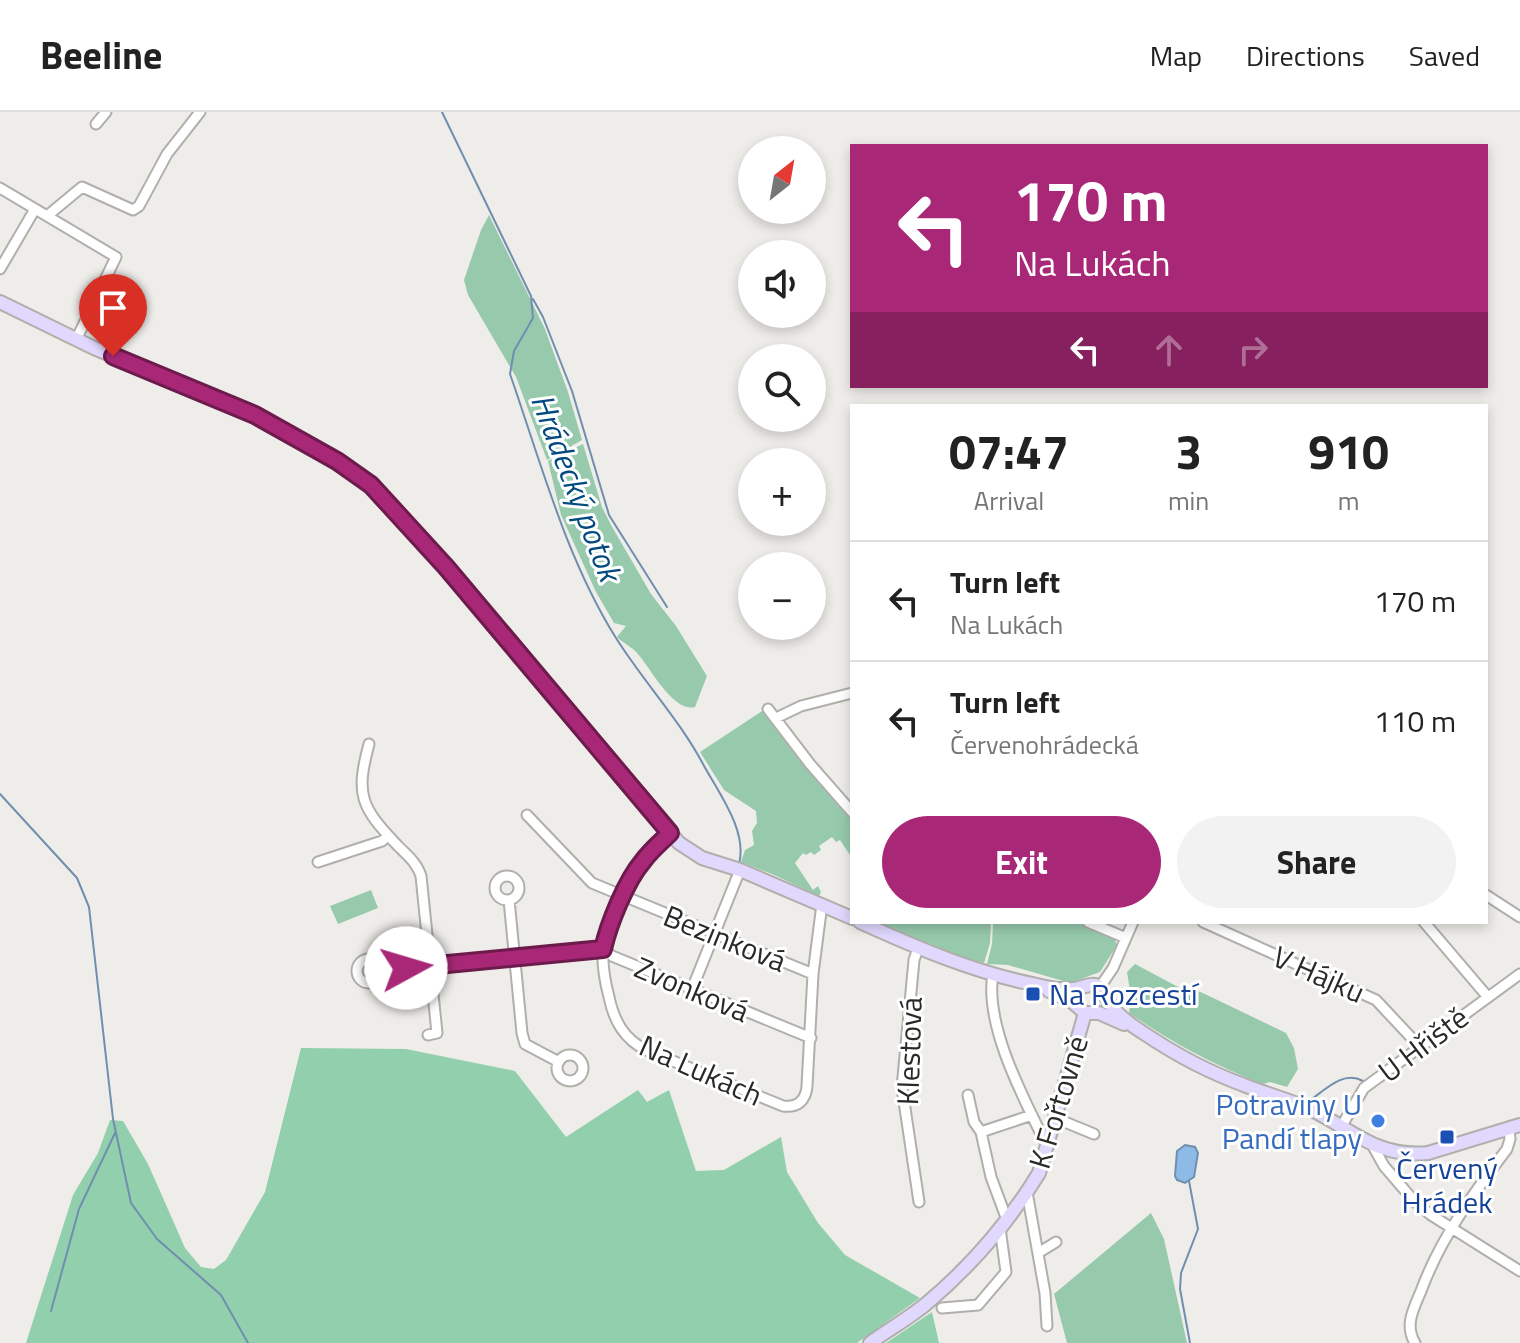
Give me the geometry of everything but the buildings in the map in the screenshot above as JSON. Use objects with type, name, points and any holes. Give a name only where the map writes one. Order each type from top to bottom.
[{"type":"street","points":[[96,124],[106,112]]},
{"type":"street","points":[[47,216],[82,187],[125,208],[133,210],[139,206],[167,154],[195,114]]},
{"type":"street","points":[[0,188],[116,257],[76,340]]},
{"type":"street","points":[[0,269],[35,209]]},
{"type":"street","points":[[0,302],[76,340],[255,415],[337,461],[371,485],[431,550],[670,833],[694,854],[740,870],[850,917]]},
{"type":"street","points":[[776,718],[801,706],[850,694]]},
{"type":"street","points":[[768,709],[850,810]]},
{"type":"street","points":[[369,744],[362,774],[362,799],[388,836],[420,871],[437,1033],[428,1035]]},
{"type":"street","name":"Bezinková","points":[[527,815],[587,880],[813,974]]},
{"type":"street","name":"Na Lukách","points":[[670,833],[637,868],[603,949],[611,1009],[626,1036],[646,1050],[790,1107],[802,1101],[807,1094],[813,974],[822,904]]},
{"type":"street","points":[[318,862],[382,841],[388,836]]},
{"type":"street","points":[[692,989],[740,870]]},
{"type":"street","points":[[1488,896],[1520,917]]},
{"type":"street","points":[[509,900],[525,1044],[559,1062]]},
{"type":"street","points":[[864,924],[918,948],[993,974],[1039,986],[1100,987]]},
{"type":"street","points":[[1093,924],[1126,938]]},
{"type":"street","points":[[1100,987],[1113,968],[1132,924]]},
{"type":"street","name":"V Hájku","points":[[1207,924],[1376,1000],[1420,1047]]},
{"type":"street","points":[[1426,924],[1487,996]]},
{"type":"street","name":"Klestová","points":[[918,948],[914,960],[902,1088],[919,1202]]},
{"type":"street","name":"Zvonková","points":[[381,970],[603,949],[612,956],[811,1038]]},
{"type":"street","points":[[993,974],[991,990],[1011,1074],[1046,1144]]},
{"type":"street","name":"U Hřiště","points":[[1341,1127],[1364,1088],[1520,974]]},
{"type":"street","points":[[1039,986],[1081,1009],[1139,1030],[1214,1072],[1311,1110],[1373,1146],[1399,1154],[1428,1153],[1514,1127]]},
{"type":"street","points":[[1100,987],[1106,1000],[1139,1030]]},
{"type":"street","points":[[1081,988],[1077,995],[1081,1009]]},
{"type":"street","points":[[1099,1013],[1106,1000]]},
{"type":"street","name":"K Fořtovně","points":[[870,1343],[925,1305],[1004,1224],[1027,1192],[1039,1173],[1081,1009]]},
{"type":"street","points":[[942,1308],[978,1305],[1006,1272],[1004,1224],[981,1132],[974,1122],[968,1095]]},
{"type":"street","points":[[981,1132],[1032,1115]]},
{"type":"street","points":[[1055,1118],[1094,1134]]},
{"type":"street","points":[[1415,1343],[1409,1323],[1436,1253],[1451,1226],[1507,1149],[1514,1127]]},
{"type":"street","points":[[1373,1146],[1398,1185],[1431,1215],[1520,1271]]},
{"type":"street","points":[[1027,1192],[1045,1293],[1047,1326]]},
{"type":"street","points":[[1038,1253],[1056,1242]]},
{"type":"green space","points":[[489,215],[545,329],[582,440],[547,460],[516,377],[468,295],[464,280]]},
{"type":"green space","points":[[583,444],[602,507],[611,525],[651,594],[676,626],[707,676],[695,707],[687,707],[670,696],[637,653],[617,637],[626,626],[614,623],[596,592],[561,515],[548,461]]},
{"type":"green space","points":[[765,709],[850,814],[850,855],[840,840],[836,842],[832,837],[819,846],[821,850],[814,855],[811,852],[803,853],[795,863],[813,890],[818,886],[819,896],[741,862],[745,850],[754,845],[752,831],[757,823],[756,811],[724,790],[700,752]]},
{"type":"green space","points":[[371,890],[378,908],[338,924],[330,906]]},
{"type":"green space","points":[[876,924],[991,924],[990,943],[984,963],[978,961],[977,964],[923,946]]},
{"type":"green space","points":[[993,924],[1083,924],[1113,936],[1117,945],[1100,972],[1070,983],[1008,965],[987,964]]},
{"type":"green space","points":[[1135,964],[1180,988],[1191,988],[1286,1033],[1294,1048],[1298,1069],[1287,1087],[1270,1082],[1263,1084],[1227,1069],[1177,1044],[1129,1013],[1131,997],[1127,972]]},
{"type":"green space","points":[[301,1048],[406,1049],[515,1071],[566,1137],[638,1090],[647,1102],[669,1090],[696,1171],[724,1170],[781,1137],[787,1172],[818,1223],[845,1255],[920,1298],[857,1343],[26,1343],[73,1195],[98,1153],[110,1120],[123,1121],[148,1164],[185,1248],[201,1267],[214,1269],[226,1260],[265,1192]]},
{"type":"green space","points":[[1151,1213],[1164,1239],[1187,1343],[1067,1343],[1054,1294]]},
{"type":"green space","points":[[932,1312],[939,1343],[886,1343]]},
{"type":"water","points":[[1185,1145],[1195,1147],[1198,1153],[1194,1177],[1185,1183],[1175,1176],[1177,1151]]},
{"type":"waterway","name":"Hrádecký potok","points":[[442,112],[531,296],[533,318],[514,351],[510,374],[569,543],[616,638],[683,731],[723,799],[736,825],[741,864]]},
{"type":"waterway","points":[[533,299],[572,391],[609,515],[667,607]]},
{"type":"waterway","points":[[0,794],[77,878],[89,907],[113,1119],[131,1203],[157,1239],[221,1295],[248,1343]]},
{"type":"waterway","points":[[1308,1102],[1341,1080],[1356,1078],[1363,1081]]},
{"type":"waterway","points":[[51,1311],[79,1209],[115,1133]]},
{"type":"waterway","points":[[1189,1181],[1198,1229],[1181,1273],[1180,1289],[1190,1343]]},
{"type":"place","name":"Na Rozcestí","points":[[1033,994]]},
{"type":"place","name":"Potraviny U Pandí tlapy","points":[[1378,1121]]},
{"type":"place","name":"Červený Hrádek","points":[[1447,1137]]},
{"type":"route","points":[[113,356],[255,415],[337,461],[371,485],[446,567],[670,833],[650,852],[632,876],[603,949],[406,968]]}]
